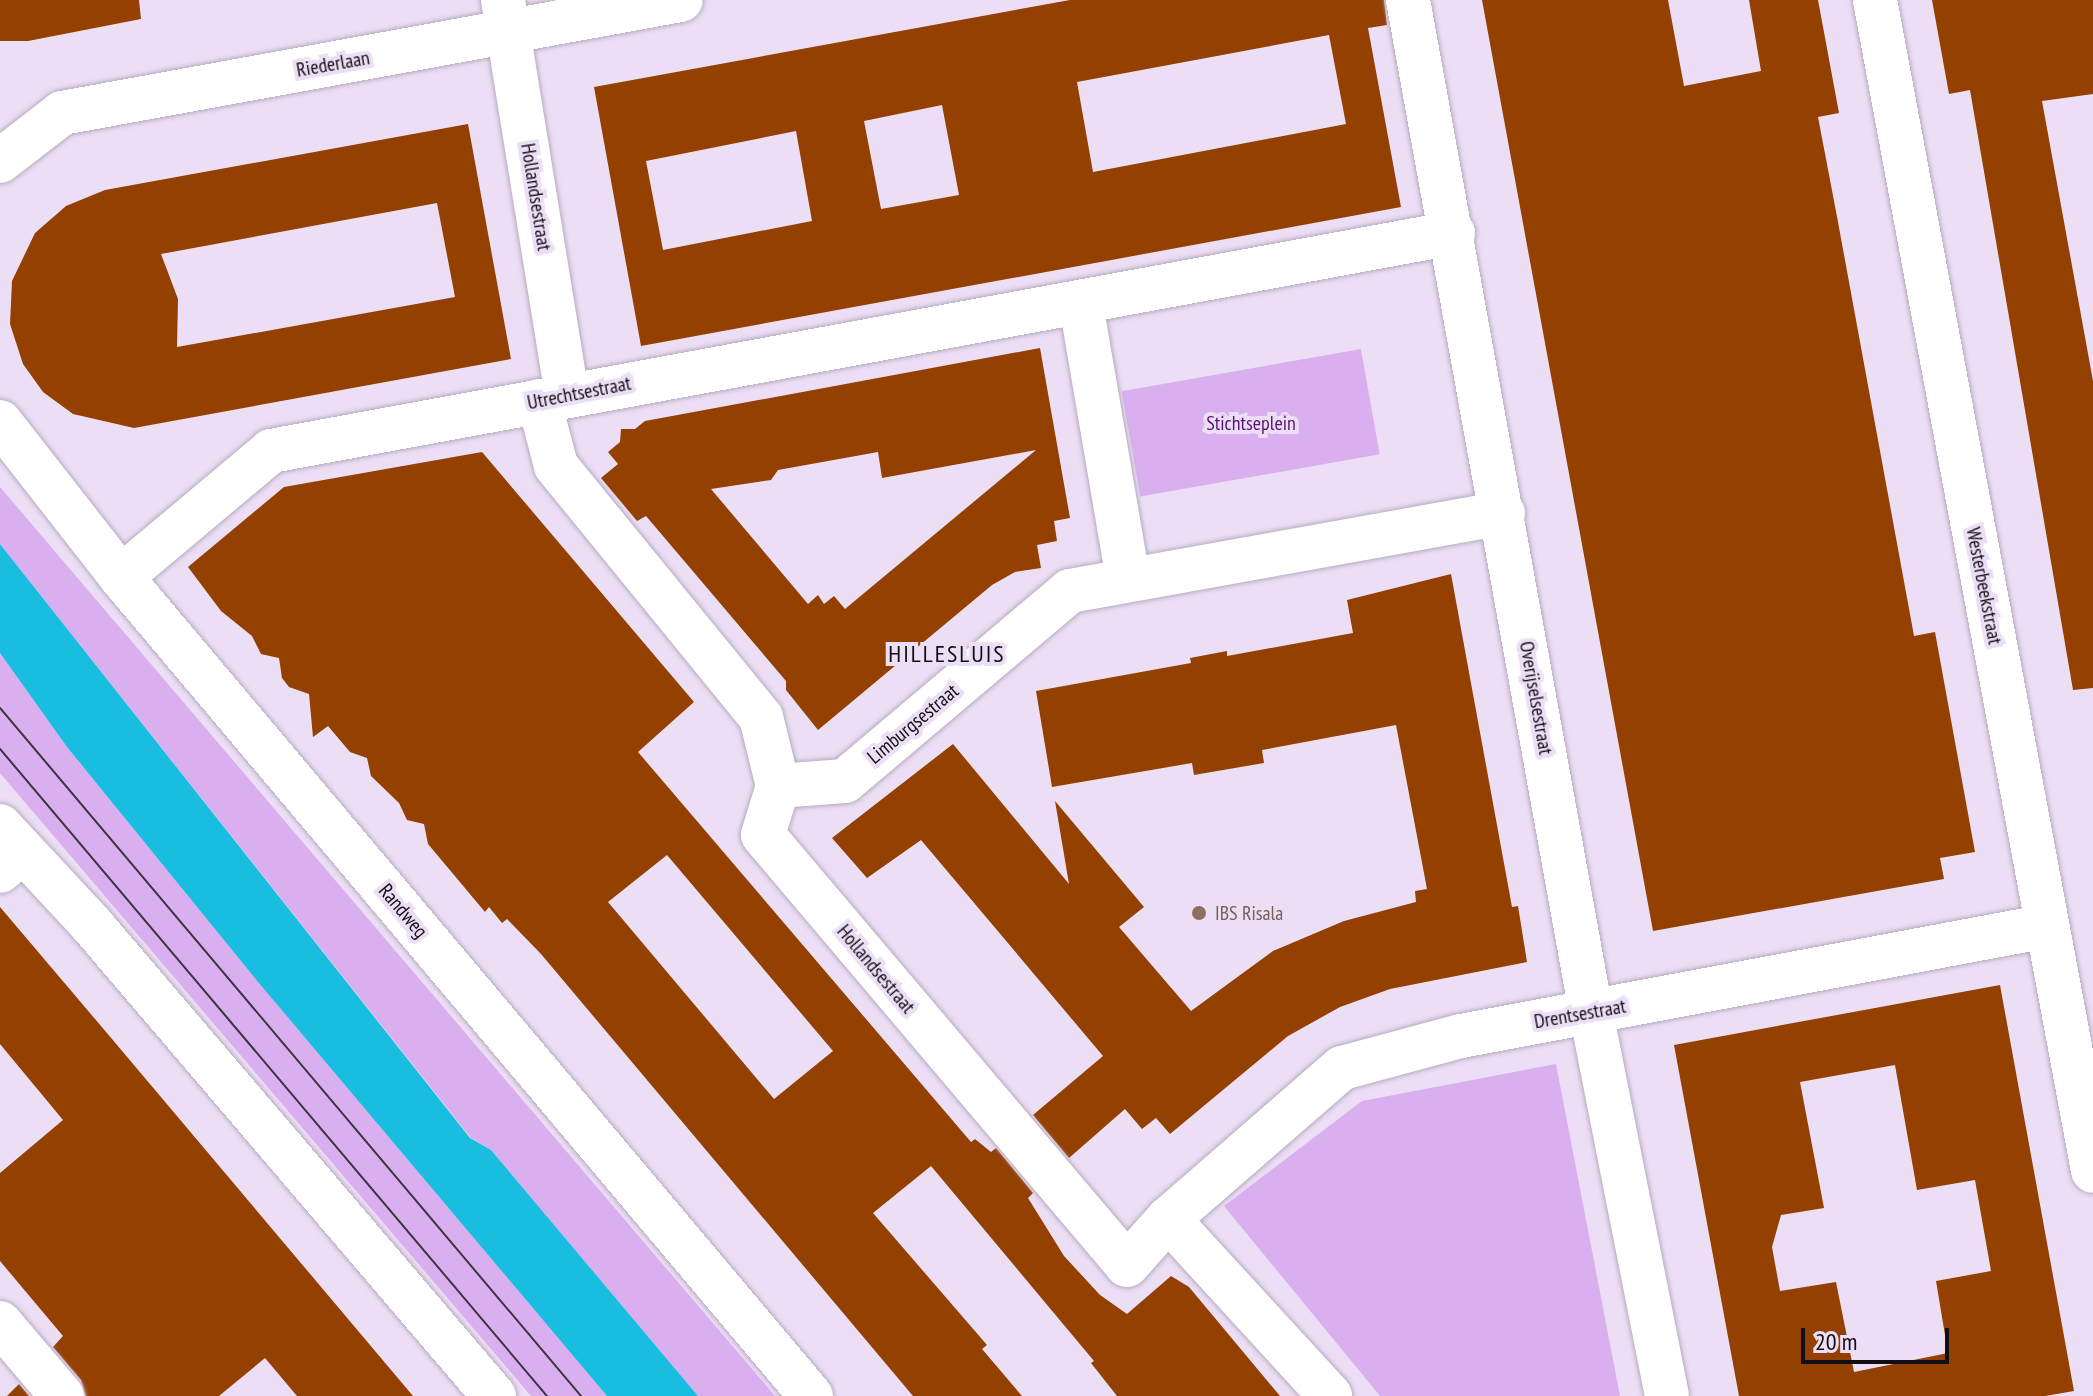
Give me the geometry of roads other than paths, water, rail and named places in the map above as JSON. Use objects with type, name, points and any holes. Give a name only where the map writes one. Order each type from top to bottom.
[{"type":"street","name":"Riederlaan","points":[[0,161],[62,113],[506,16],[681,0]]},
{"type":"street","name":"Overijselsestraat","points":[[1408,0],[1453,233],[1591,1012],[1667,1396]]},
{"type":"street","name":"Westerbeekstraat","points":[[1875,0],[2093,1171]]},
{"type":"street","name":"Hollandsestraat","points":[[506,16],[553,397],[556,466],[761,717],[778,786],[763,835],[1127,1265],[1168,1219]]},
{"type":"street","points":[[1453,233],[1081,304],[1128,579],[1503,513]]},
{"type":"street","name":"Utrechtsestraat","points":[[121,577],[271,451],[553,397],[1081,304]]},
{"type":"street","name":"Randweg","points":[[0,422],[121,577],[811,1396]]},
{"type":"street","name":"Limburgsestraat","points":[[778,786],[845,781],[1070,591],[1128,579]]},
{"type":"street","points":[[7,850],[91,924],[494,1396]]},
{"type":"street","name":"Drentsestraat","points":[[1168,1219],[1342,1068],[1461,1036],[2047,926]]},
{"type":"street","points":[[1168,1219],[1330,1396]]},
{"type":"street","points":[[0,1323],[62,1396]]},
{"type":"water","points":[[0,544],[470,1138],[491,1150],[698,1396],[607,1396],[258,982],[67,747],[0,653]]},
{"type":"tram line","points":[[0,708],[581,1396]]},
{"type":"tram line","points":[[0,749],[547,1396]]},
{"type":"place","name":"IBS Risala","points":[[1199,913]]},
{"type":"district","name":"HILLESLUIS","points":[[947,654]]},
{"type":"park label","name":"Stichtseplein","points":[[1251,423]]}]
